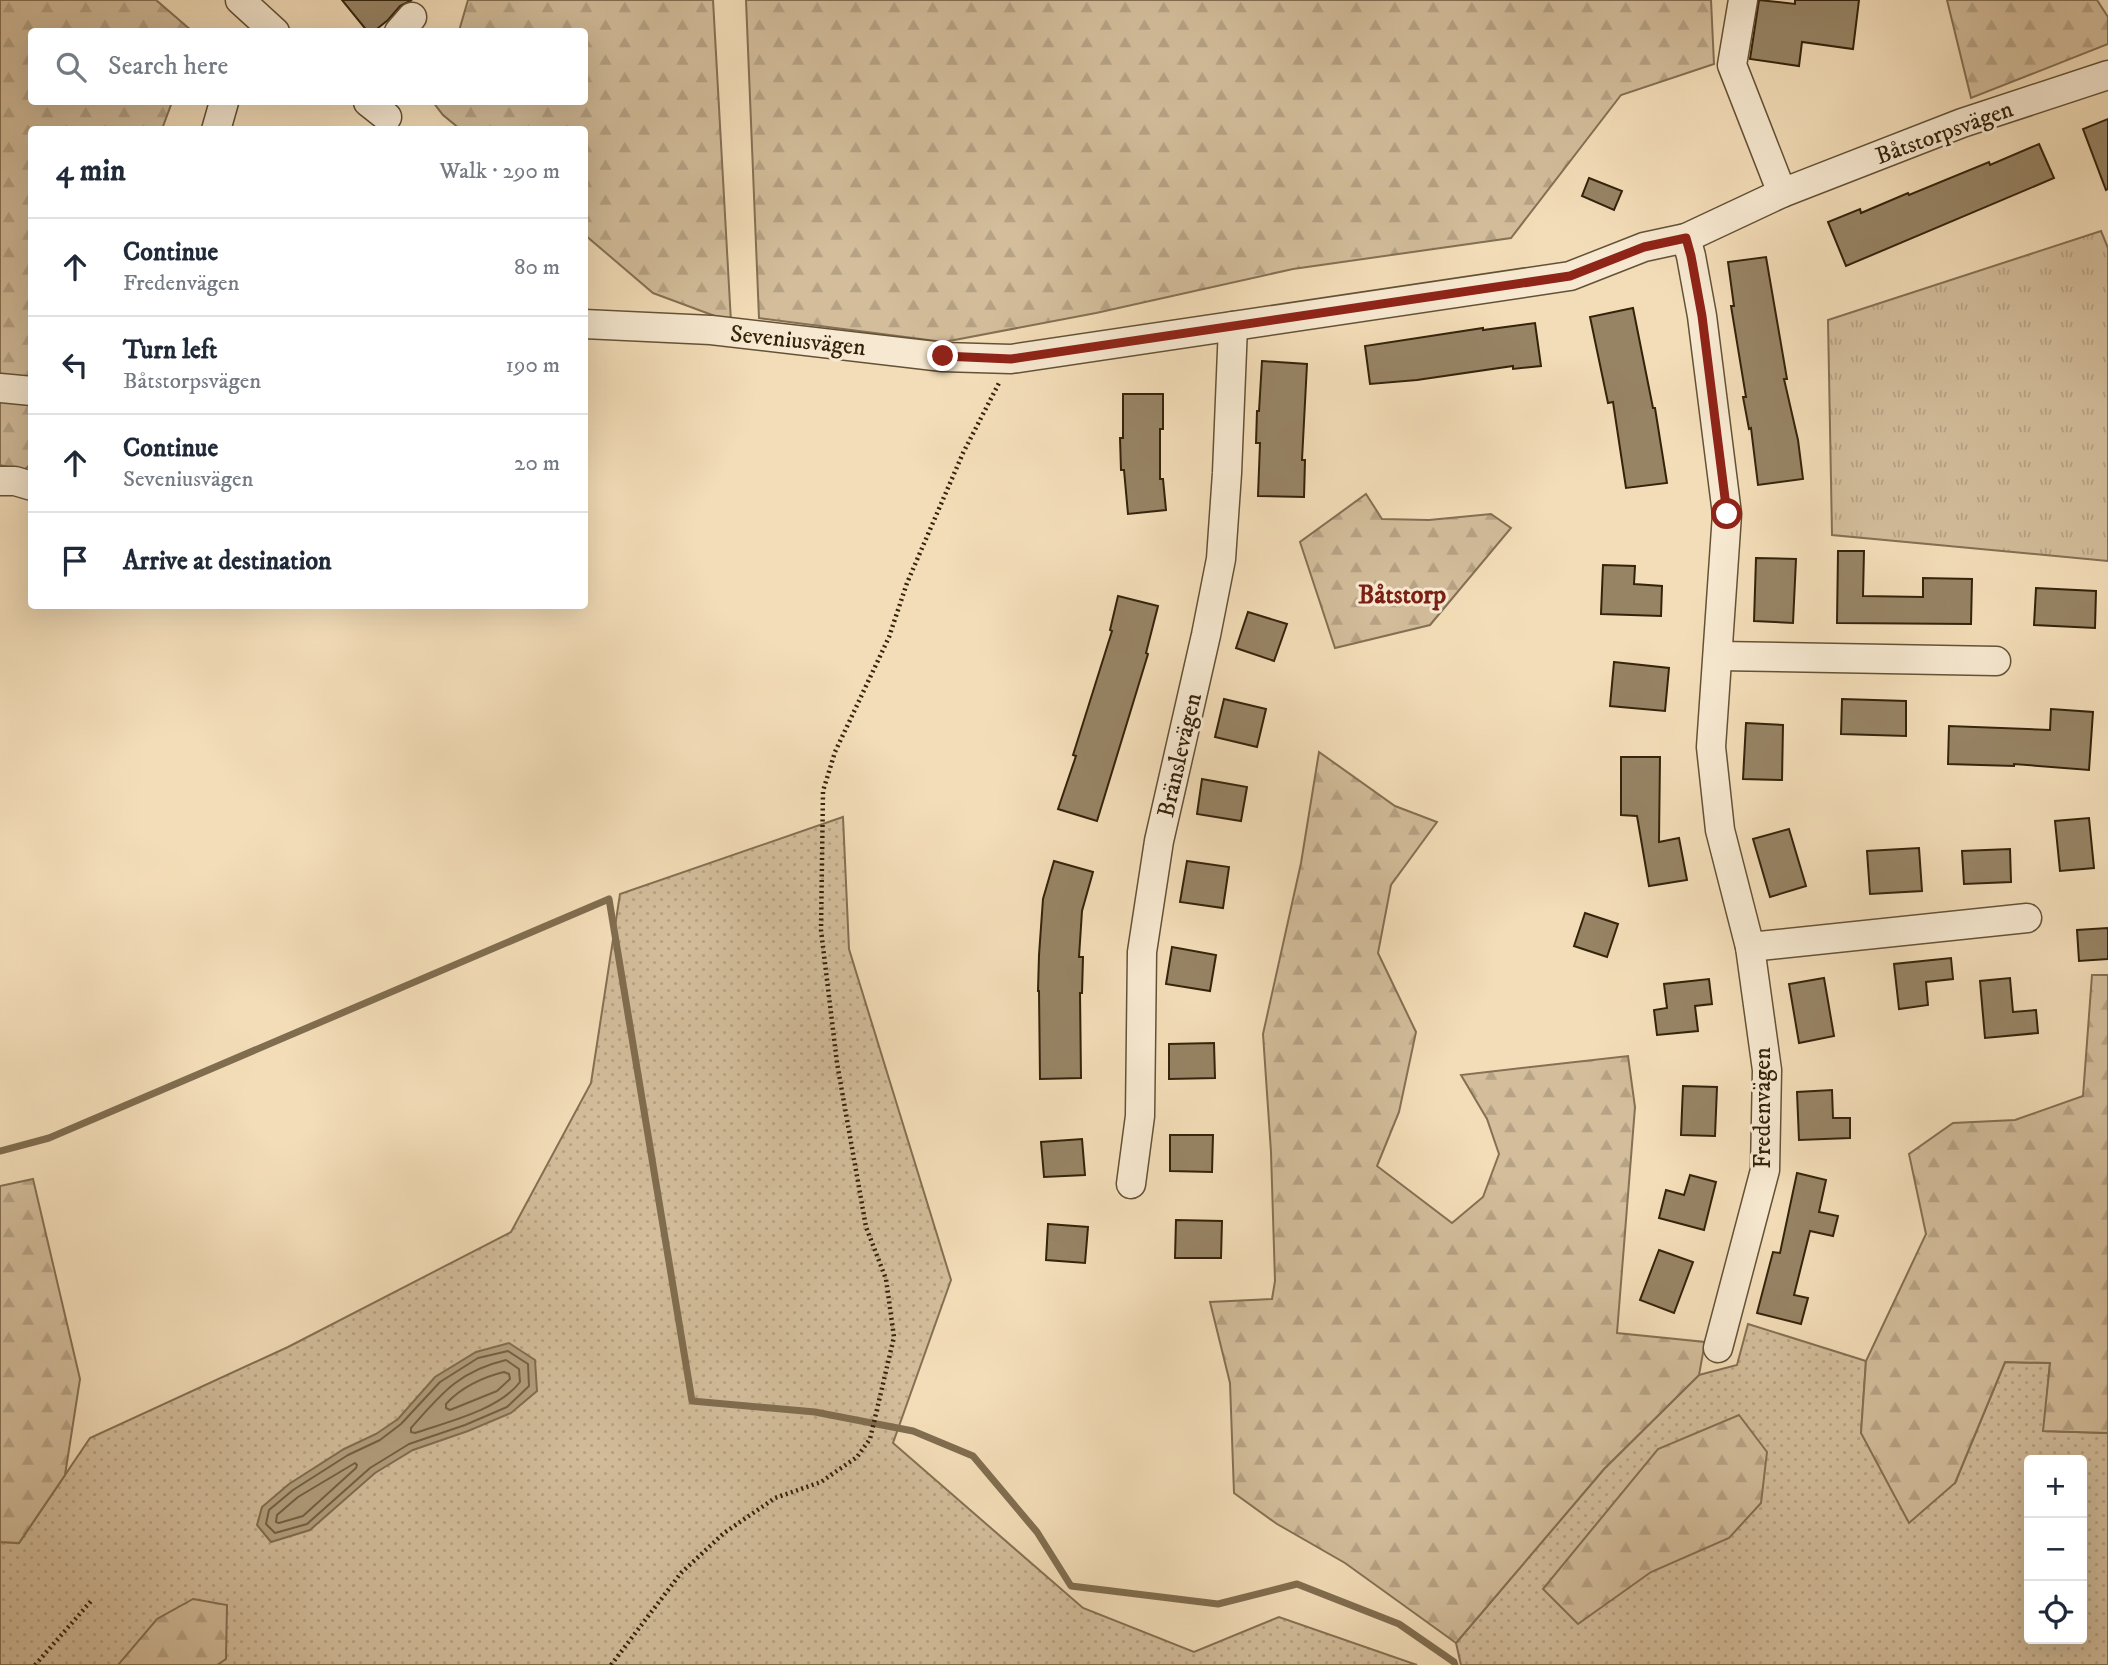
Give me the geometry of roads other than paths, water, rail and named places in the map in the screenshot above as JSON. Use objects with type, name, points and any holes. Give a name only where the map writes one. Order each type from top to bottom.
[{"type":"street","points":[[1743,0],[1732,65],[1782,194]]},
{"type":"street","name":"Båtstorpsvägen","points":[[1011,359],[1570,276],[1644,247],[1686,238],[1782,194],[1962,123],[2108,75]]},
{"type":"street","points":[[217,126],[224,105]]},
{"type":"street","name":"Fredenvägen","points":[[1686,238],[1702,316],[1727,514],[1711,747],[1720,830],[1749,947],[1767,1070],[1765,1170],[1718,1348]]},
{"type":"street","name":"Seveniusvägen","points":[[588,324],[711,330],[943,356],[1011,359]]},
{"type":"street","name":"Bränslevägen","points":[[1131,1184],[1140,1116],[1142,952],[1159,841],[1221,559],[1233,326]]},
{"type":"street","points":[[0,388],[28,391]]},
{"type":"street","points":[[0,481],[28,485]]},
{"type":"street","points":[[1719,656],[1996,661]]},
{"type":"street","points":[[1749,947],[2027,918]]},
{"type":"water","points":[[509,1343],[535,1360],[537,1391],[511,1413],[413,1450],[375,1473],[310,1530],[271,1542],[257,1525],[262,1507],[289,1484],[398,1419],[435,1377],[476,1352]]},
{"type":"waterway","points":[[0,1151],[49,1138],[609,899],[692,1401],[815,1412],[913,1431],[973,1456],[1037,1532],[1071,1586],[1218,1604],[1297,1584],[1399,1624],[1455,1665]]},
{"type":"district","name":"Båtstorp","points":[[1402,594]]}]
